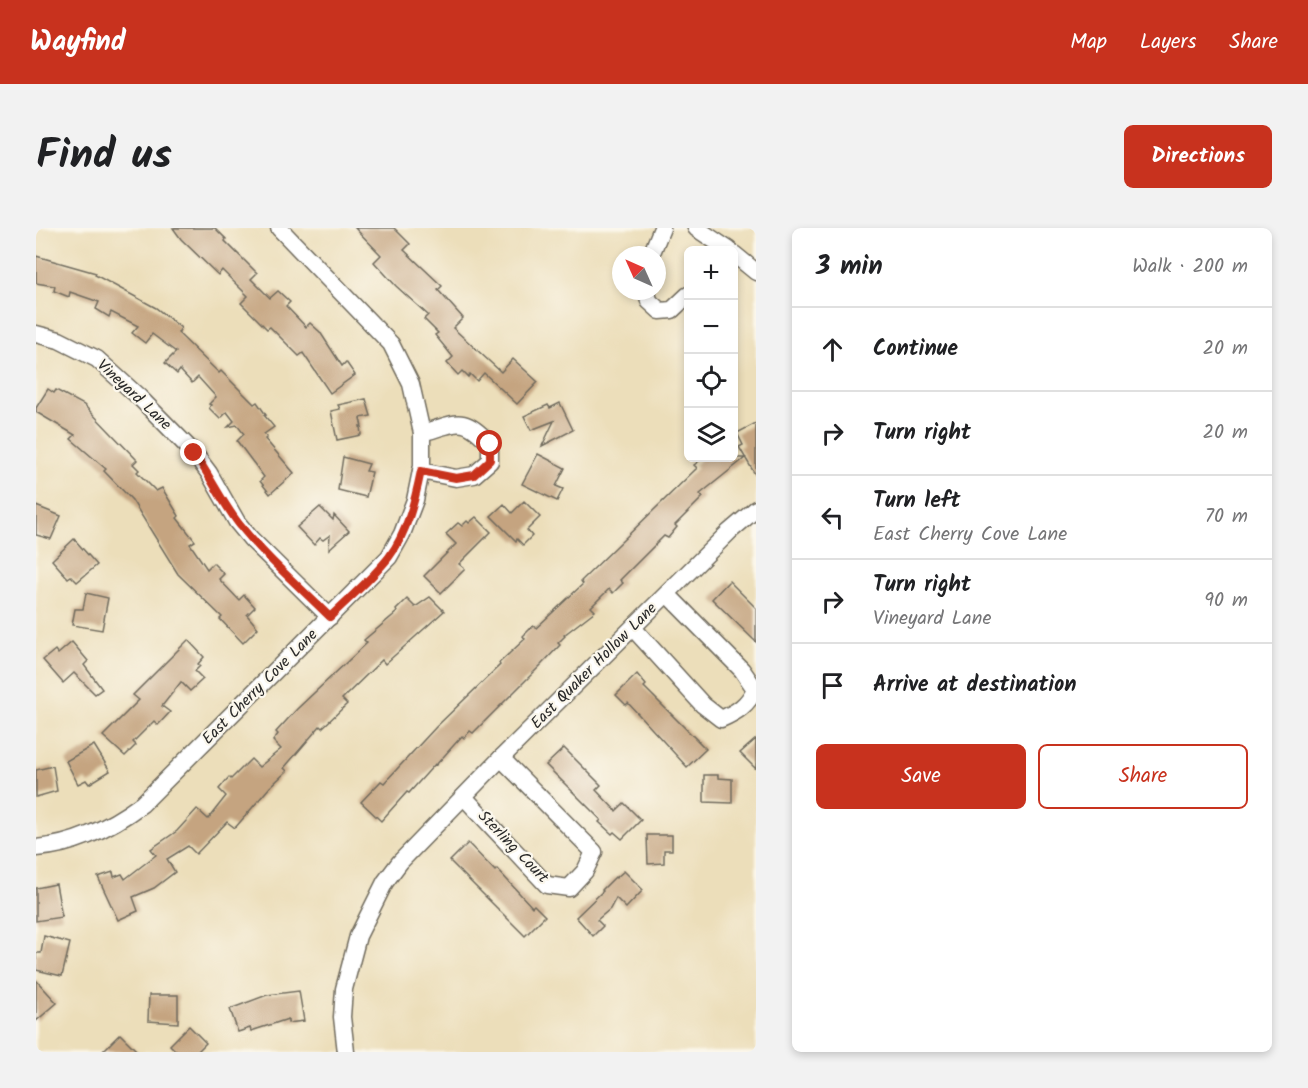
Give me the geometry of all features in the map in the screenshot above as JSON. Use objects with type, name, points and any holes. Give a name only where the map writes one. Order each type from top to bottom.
[{"type":"street","name":"East Cherry Cove Lane","points":[[36,848],[68,842],[92,834],[119,821],[142,804],[389,557],[402,534],[415,500],[421,471],[422,433],[411,384],[391,344],[279,228]]},
{"type":"street","points":[[655,246],[662,228]]},
{"type":"street","points":[[696,228],[722,246]]},
{"type":"street","points":[[738,258],[756,272]]},
{"type":"street","points":[[649,300],[660,311],[672,310],[684,299]]},
{"type":"street","name":"Vineyard Lane","points":[[36,334],[59,339],[98,359],[140,398],[194,453],[237,522],[251,539],[330,617]]},
{"type":"street","points":[[421,471],[456,478],[474,475],[490,460],[490,444],[476,428],[459,423],[422,433]]},
{"type":"street","name":"East Quaker Hollow Lane","points":[[346,1052],[342,1017],[344,989],[358,936],[385,882],[400,862],[501,758],[729,532],[756,509]]},
{"type":"street","points":[[633,628],[703,705],[721,719],[736,712],[750,700],[754,688],[742,670],[667,594]]},
{"type":"street","name":"Sterling Court","points":[[464,796],[547,885],[569,888],[585,871],[594,852],[501,758]]},
{"type":"building","points":[[173,228],[215,228],[257,273],[251,279],[270,298],[278,291],[290,302],[286,306],[306,327],[310,323],[320,332],[342,366],[346,362],[355,375],[330,393],[303,353],[299,356],[270,327],[267,329],[241,303],[248,296],[222,270],[218,275],[181,239]]},
{"type":"building","points":[[355,228],[394,228],[410,244],[404,250],[442,286],[438,290],[463,318],[453,328],[501,372],[513,359],[538,382],[517,404],[484,373],[477,381],[470,374],[468,377],[462,371],[458,375],[447,363],[453,357],[435,335],[438,333],[424,319],[428,315],[374,262],[381,255]]},
{"type":"building","points":[[36,256],[96,273],[95,275],[156,308],[181,328],[178,333],[219,373],[221,371],[254,404],[257,402],[274,427],[264,434],[267,437],[265,439],[294,473],[270,494],[260,481],[264,477],[237,441],[244,434],[237,425],[228,427],[234,421],[227,412],[220,419],[209,408],[211,405],[209,404],[216,397],[198,377],[192,383],[180,370],[177,374],[165,363],[176,352],[152,334],[145,343],[132,333],[138,326],[111,312],[109,317],[96,309],[99,302],[70,292],[69,297],[54,291],[55,286],[36,283]]},
{"type":"building","points":[[48,389],[54,393],[56,390],[84,405],[137,460],[133,464],[139,470],[137,472],[156,491],[162,488],[179,516],[177,518],[195,541],[190,544],[207,569],[213,563],[224,574],[219,579],[239,600],[244,595],[255,607],[247,615],[258,628],[243,643],[220,619],[222,617],[178,574],[132,500],[104,471],[106,469],[71,439],[75,435],[36,412],[36,408]]},
{"type":"building","points":[[366,399],[371,416],[360,418],[361,435],[337,440],[331,411],[340,409],[338,405]]},
{"type":"building","points":[[560,403],[573,430],[542,446],[554,421],[531,430],[524,416],[548,405],[550,408]]},
{"type":"building","points":[[756,423],[756,476],[739,447],[743,445],[738,432]]},
{"type":"building","points":[[538,454],[565,468],[556,486],[563,489],[557,501],[522,484]]},
{"type":"building","points":[[343,457],[369,464],[366,471],[372,472],[366,497],[338,490]]},
{"type":"building","points":[[738,458],[745,458],[700,494],[703,497],[675,525],[677,527],[668,538],[664,536],[620,580],[623,583],[613,593],[609,589],[591,607],[595,611],[564,635],[558,643],[560,645],[541,665],[473,733],[470,731],[464,738],[462,736],[381,821],[361,802],[381,781],[384,783],[436,727],[500,665],[499,663],[525,639],[523,636],[533,626],[536,628],[583,584],[581,581],[697,468],[694,465],[698,462],[738,462]]},
{"type":"building","points":[[524,501],[540,517],[527,530],[532,536],[523,545],[491,516],[504,504],[512,513]]},
{"type":"building","points":[[36,506],[61,516],[51,539],[36,535]]},
{"type":"building","points":[[320,507],[333,520],[334,515],[349,531],[329,549],[330,535],[323,540],[320,538],[314,545],[297,527]]},
{"type":"building","points":[[476,517],[491,532],[459,564],[465,569],[441,593],[424,576],[456,544],[446,534],[458,523],[462,526]]},
{"type":"building","points":[[74,539],[97,565],[77,582],[71,576],[68,578],[52,560]]},
{"type":"building","points":[[729,581],[756,608],[756,642],[712,599]]},
{"type":"building","points":[[86,593],[108,598],[102,630],[72,625],[75,609],[83,609]]},
{"type":"building","points":[[430,597],[444,611],[385,664],[382,660],[342,699],[347,704],[322,728],[320,726],[284,768],[287,771],[235,828],[227,822],[196,854],[188,846],[167,859],[175,872],[154,888],[133,897],[138,911],[118,920],[98,877],[113,872],[114,877],[122,874],[125,879],[156,855],[151,849],[177,831],[197,809],[208,819],[226,796],[219,789],[229,777],[231,779],[251,759],[259,767],[281,749],[273,741],[278,734],[276,732],[367,643],[364,640],[397,612],[396,610],[407,599],[415,607]]},
{"type":"building","points":[[188,640],[204,657],[195,671],[203,679],[190,691],[181,682],[162,706],[170,712],[158,725],[154,721],[133,742],[136,745],[125,756],[103,736],[139,700],[133,695]]},
{"type":"building","points":[[72,642],[88,661],[84,665],[102,689],[95,694],[74,673],[63,683],[43,660],[55,650],[58,654]]},
{"type":"building","points":[[637,674],[646,685],[644,687],[706,749],[687,767],[628,703],[626,705],[616,695]]},
{"type":"building","points":[[756,739],[756,769],[740,753]]},
{"type":"building","points":[[94,745],[110,771],[89,784],[86,780],[78,784],[66,761]]},
{"type":"building","points":[[564,748],[601,785],[596,790],[616,811],[624,803],[641,820],[622,839],[614,832],[612,834],[599,822],[601,820],[546,765]]},
{"type":"building","points":[[53,766],[57,791],[36,797],[36,770]]},
{"type":"building","points":[[704,775],[718,775],[718,778],[732,779],[732,803],[704,802]]},
{"type":"building","points":[[647,835],[672,835],[672,850],[664,850],[664,863],[648,864]]},
{"type":"building","points":[[468,843],[495,871],[497,869],[532,907],[534,905],[545,916],[525,936],[450,861]]},
{"type":"building","points":[[624,871],[643,890],[626,908],[616,898],[610,909],[597,920],[603,926],[593,936],[576,917],[615,877]]},
{"type":"building","points":[[56,884],[62,917],[36,921],[36,888]]},
{"type":"building","points":[[44,936],[70,943],[62,976],[36,970],[36,953],[41,953]]},
{"type":"building","points":[[36,980],[57,1003],[36,1021]]},
{"type":"building","points":[[299,991],[304,1021],[288,1023],[288,1019],[251,1031],[250,1028],[238,1032],[230,1009],[267,995]]},
{"type":"building","points":[[149,995],[178,995],[178,1023],[148,1021]]},
{"type":"building","points":[[189,1026],[206,1043],[197,1052],[177,1052],[170,1045]]},
{"type":"building","points":[[120,1034],[138,1052],[102,1052]]},
{"type":"route","points":[[194,453],[237,522],[251,539],[330,617],[389,557],[402,534],[415,500],[421,471],[456,478],[474,475],[490,460],[490,444]]}]
